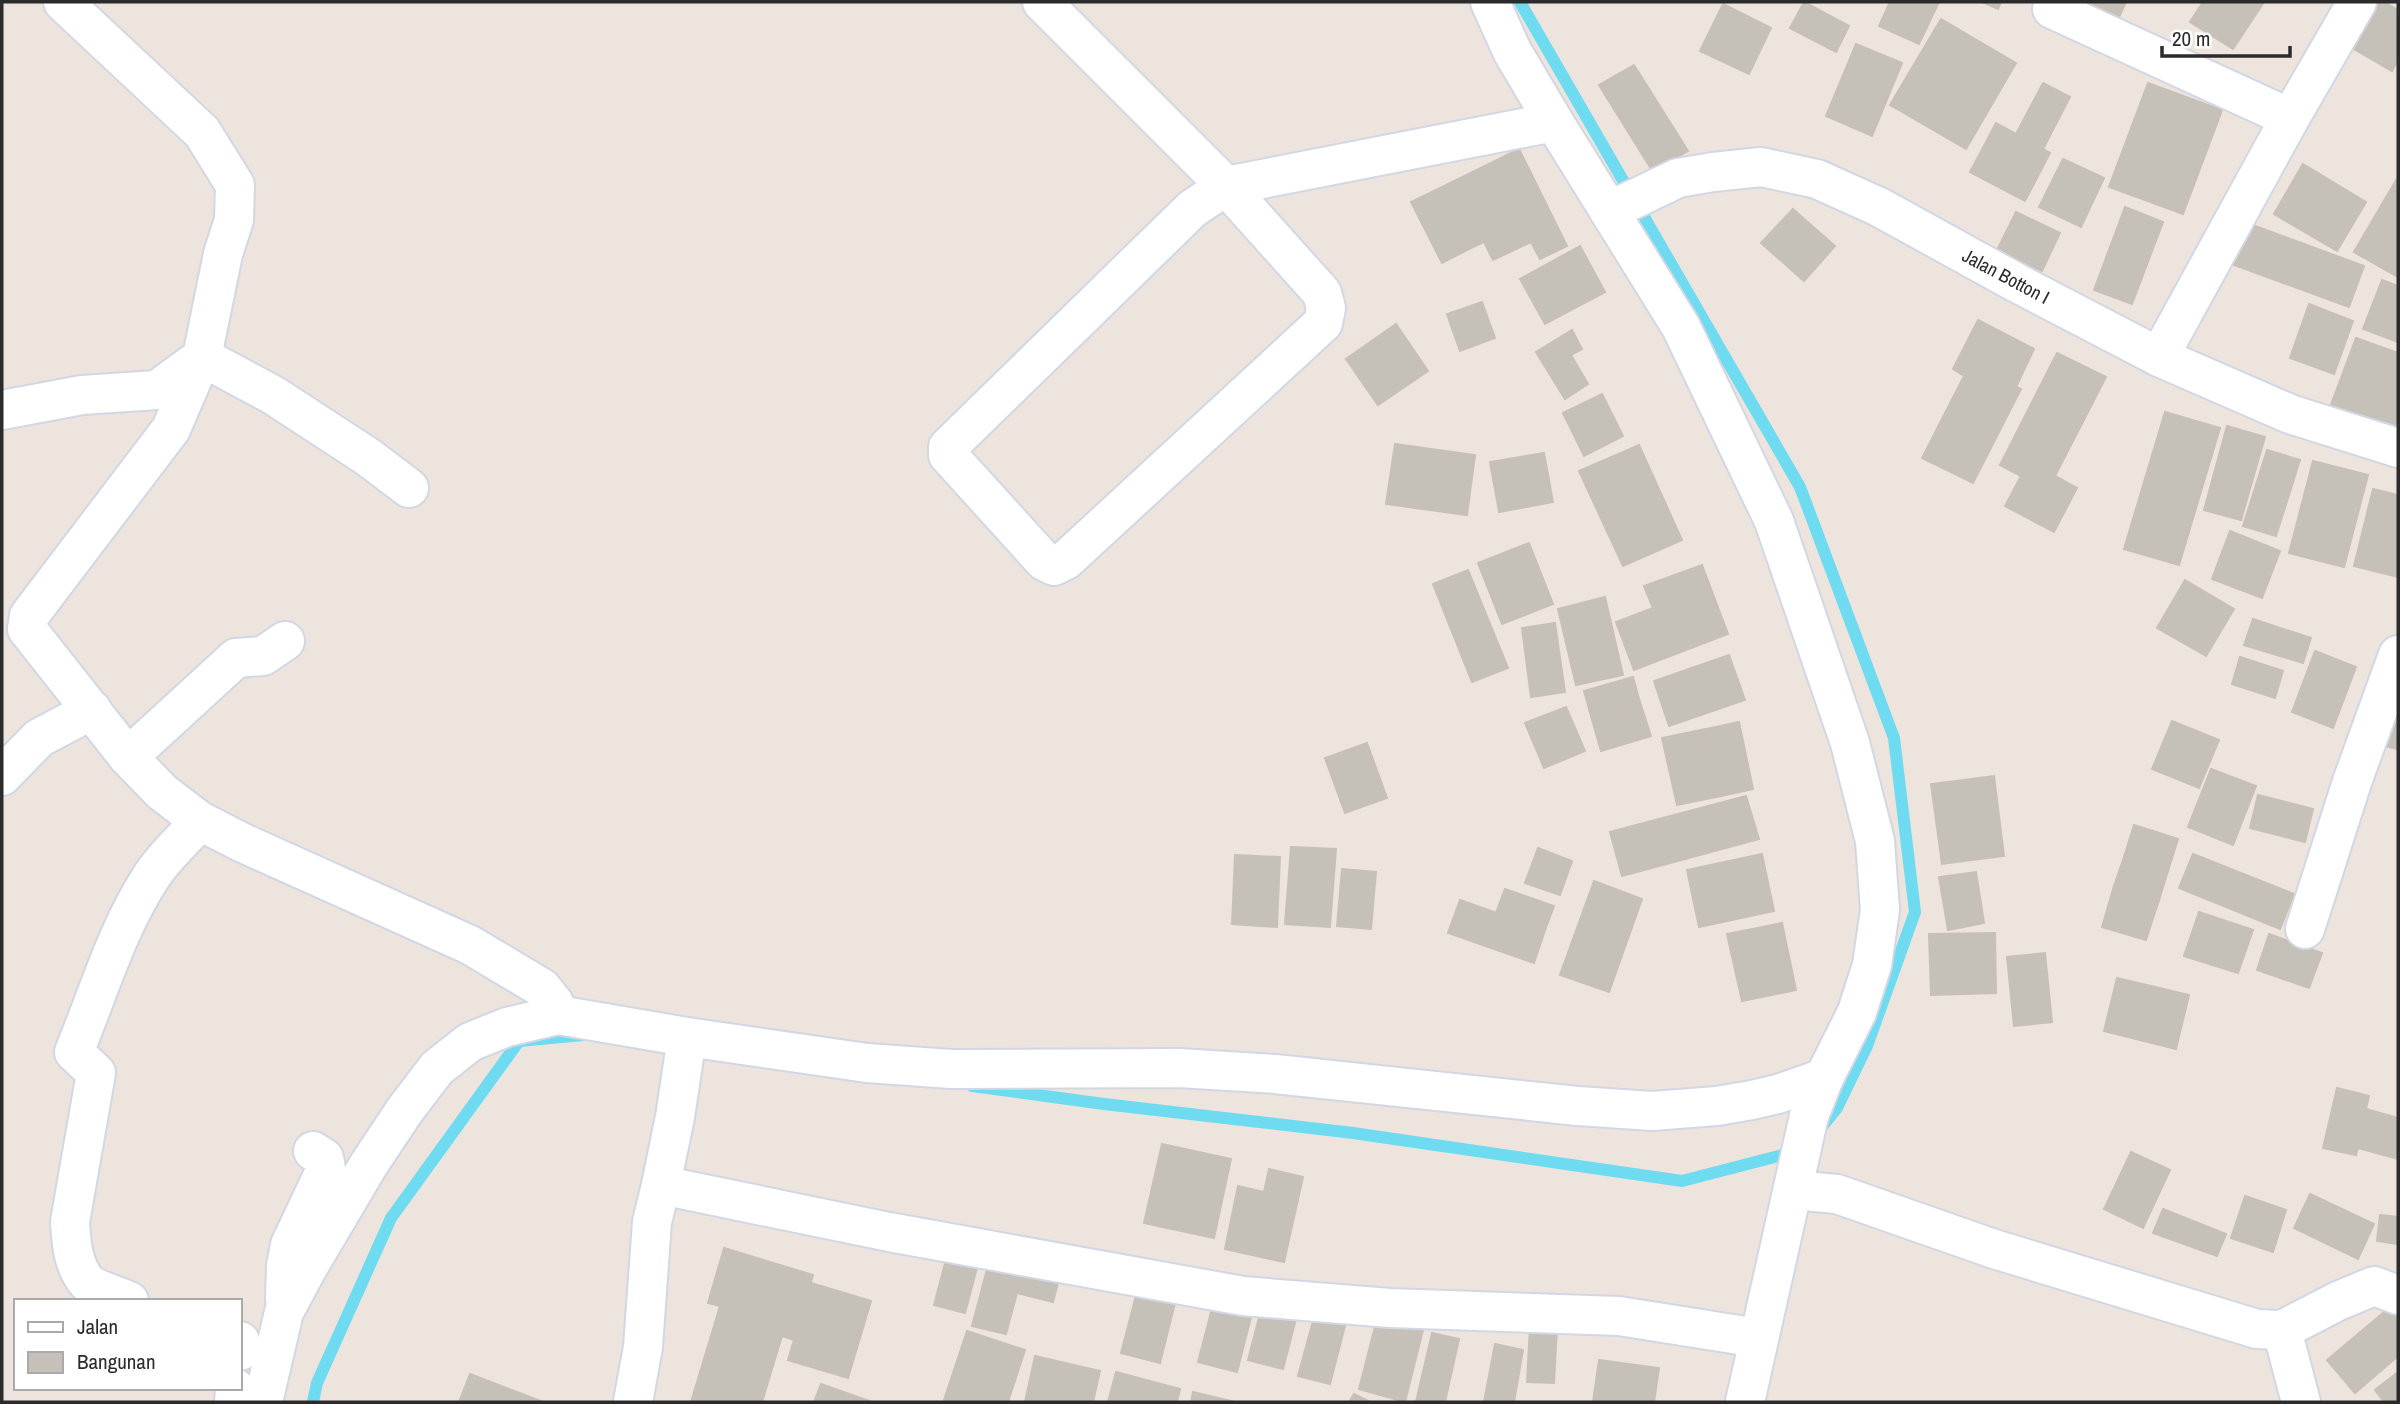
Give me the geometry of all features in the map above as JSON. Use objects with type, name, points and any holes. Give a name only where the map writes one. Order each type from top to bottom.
[{"type":"street","points":[[63,2],[202,132],[235,185],[234,220],[223,254],[202,357],[171,429],[29,616],[27,629],[128,757],[162,792],[200,821],[470,945],[542,988],[554,1003],[558,1015]]},
{"type":"street","points":[[1042,2],[1226,186],[1322,293],[1326,308],[1323,323],[1066,560],[1054,566],[1044,561],[948,455],[947,447],[1192,209],[1226,186],[1554,122]]},
{"type":"street","points":[[1490,2],[1512,51],[1554,122],[1630,200],[1681,327],[1773,521],[1850,743],[1875,841],[1880,910],[1872,965],[1857,1012],[1824,1078],[1809,1116],[1745,1402]]},
{"type":"street","points":[[2159,357],[2357,2]]},
{"type":"street","points":[[2052,9],[2290,118]]},
{"type":"street","name":"Jalan Botton I","points":[[1630,200],[1678,178],[1761,167],[1816,179],[1879,207],[2159,357],[2290,414],[2398,448]]},
{"type":"street","points":[[2,410],[82,396],[157,390],[202,357]]},
{"type":"street","points":[[202,357],[272,395],[368,457],[409,488]]},
{"type":"street","points":[[128,757],[236,658],[263,656],[285,641]]},
{"type":"street","points":[[2305,929],[2352,782],[2398,655]]},
{"type":"street","points":[[2,776],[39,738],[92,710]]},
{"type":"street","points":[[124,1299],[88,1283],[77,1264],[72,1246],[70,1222],[96,1073],[74,1052],[107,964],[137,900],[155,871],[200,821]]},
{"type":"street","points":[[284,1312],[369,1164],[437,1068],[470,1042],[507,1027],[558,1015],[685,1046],[867,1063],[951,1069],[1179,1068],[1275,1074],[1578,1106],[1652,1111],[1717,1107],[1778,1094],[1824,1078]]},
{"type":"street","points":[[632,1402],[643,1347],[652,1222],[675,1117],[685,1046]]},
{"type":"street","points":[[263,1402],[284,1312],[286,1266],[290,1245],[326,1169],[324,1158],[313,1151]]},
{"type":"street","points":[[1797,1175],[1837,1194],[2007,1253],[2257,1329],[2282,1330],[2337,1301],[2374,1286],[2398,1295]]},
{"type":"street","points":[[661,1185],[889,1232],[1243,1296],[1390,1308],[1619,1316],[1758,1338]]},
{"type":"street","points":[[2282,1330],[2301,1402]]},
{"type":"building","points":[[1804,2],[1849,26],[1836,52],[1790,28]]},
{"type":"building","points":[[1890,2],[1939,2],[1919,44],[1879,26]]},
{"type":"building","points":[[1982,2],[2001,2],[1998,9]]},
{"type":"building","points":[[2084,2],[2126,2],[2115,26],[2081,10]]},
{"type":"building","points":[[2203,2],[2264,2],[2233,49],[2190,22]]},
{"type":"building","points":[[2363,2],[2384,2],[2398,10],[2398,60],[2392,71],[2340,41]]},
{"type":"building","points":[[1723,4],[1771,28],[1749,74],[1700,51]]},
{"type":"building","points":[[1941,19],[2016,63],[1966,149],[1890,105]]},
{"type":"building","points":[[1856,44],[1902,63],[1872,136],[1826,116]]},
{"type":"building","points":[[1634,65],[1688,151],[1653,172],[1599,85]]},
{"type":"building","points":[[2043,83],[2070,97],[2043,149],[2050,153],[2025,201],[1970,172],[1996,123],[2016,134]]},
{"type":"building","points":[[2148,83],[2222,110],[2183,214],[2109,187]]},
{"type":"building","points":[[1519,149],[1567,246],[1540,259],[1531,242],[1493,260],[1484,242],[1471,248],[1442,187]]},
{"type":"building","points":[[2063,159],[2104,178],[2081,227],[2039,207]]},
{"type":"building","points":[[2303,164],[2366,202],[2337,251],[2274,214]]},
{"type":"building","points":[[2398,177],[2398,277],[2354,252]]},
{"type":"building","points":[[1442,187],[1471,248],[1442,263],[1411,202]]},
{"type":"building","points":[[2125,207],[2163,222],[2132,304],[2094,290]]},
{"type":"building","points":[[1793,209],[1835,246],[1804,281],[1761,243]]},
{"type":"building","points":[[2016,212],[2060,233],[2042,271],[1997,250]]},
{"type":"building","points":[[2239,220],[2364,266],[2349,307],[2223,261]]},
{"type":"building","points":[[1580,246],[1605,292],[1545,324],[1520,279]]},
{"type":"building","points":[[2382,280],[2398,286],[2398,342],[2363,329]]},
{"type":"building","points":[[1482,302],[1495,338],[1460,351],[1447,314]]},
{"type":"building","points":[[2309,304],[2353,321],[2334,374],[2290,358]]},
{"type":"building","points":[[1978,320],[2034,349],[2016,387],[2021,389],[1973,483],[1922,458],[1964,376],[1953,369]]},
{"type":"building","points":[[1396,324],[1428,371],[1378,405],[1346,359]]},
{"type":"building","points":[[1572,330],[1582,349],[1571,355],[1588,384],[1565,399],[1536,352]]},
{"type":"building","points":[[2356,338],[2398,353],[2398,436],[2329,410]]},
{"type":"building","points":[[2057,353],[2106,377],[2055,476],[2077,488],[2054,532],[2005,506],[2021,476],[2000,465]]},
{"type":"building","points":[[1602,394],[1623,436],[1584,456],[1563,413]]},
{"type":"building","points":[[2165,412],[2220,428],[2179,565],[2124,549]]},
{"type":"building","points":[[2227,426],[2265,437],[2241,520],[2204,510]]},
{"type":"building","points":[[1395,444],[1475,455],[1467,515],[1386,504]]},
{"type":"building","points":[[1639,445],[1682,540],[1623,566],[1579,471]]},
{"type":"building","points":[[2267,450],[2300,460],[2276,536],[2243,526]]},
{"type":"building","points":[[1544,453],[1553,502],[1499,512],[1490,462]]},
{"type":"building","points":[[2313,461],[2368,475],[2344,567],[2289,553]]},
{"type":"building","points":[[2373,489],[2398,495],[2398,577],[2354,566]]},
{"type":"building","points":[[2230,531],[2280,551],[2262,598],[2212,579]]},
{"type":"building","points":[[1529,543],[1553,604],[1502,624],[1478,563]]},
{"type":"building","points":[[1702,565],[1728,634],[1634,670],[1616,622],[1653,608],[1644,586]]},
{"type":"building","points":[[1468,570],[1508,668],[1472,682],[1433,584]]},
{"type":"building","points":[[2185,580],[2234,609],[2206,656],[2157,628]]},
{"type":"building","points":[[1605,597],[1623,675],[1576,685],[1558,609]]},
{"type":"building","points":[[2253,619],[2311,638],[2303,663],[2244,645]]},
{"type":"building","points":[[1555,623],[1565,692],[1531,697],[1522,628]]},
{"type":"building","points":[[2315,651],[2356,667],[2333,728],[2292,712]]},
{"type":"building","points":[[1729,655],[1745,700],[1669,726],[1654,681]]},
{"type":"building","points":[[2240,657],[2283,671],[2275,698],[2232,684]]},
{"type":"building","points":[[2398,676],[2398,749],[2379,745]]},
{"type":"building","points":[[1633,677],[1640,702],[1591,716],[1584,691]]},
{"type":"building","points":[[1640,702],[1651,736],[1601,751],[1591,716]]},
{"type":"building","points":[[1566,707],[1585,751],[1544,768],[1525,723]]},
{"type":"building","points":[[2172,721],[2219,740],[2199,788],[2152,769]]},
{"type":"building","points":[[1739,722],[1753,789],[1721,796],[1706,729]]},
{"type":"building","points":[[1706,729],[1721,796],[1677,805],[1662,738]]},
{"type":"building","points":[[1367,743],[1387,798],[1345,813],[1325,758]]},
{"type":"building","points":[[2211,769],[2256,786],[2233,845],[2188,827]]},
{"type":"building","points":[[1994,776],[2004,856],[1942,864],[1931,784]]},
{"type":"building","points":[[2258,795],[2313,809],[2305,842],[2250,828]]},
{"type":"building","points":[[1746,796],[1759,839],[1622,876],[1610,832]]},
{"type":"building","points":[[2134,825],[2178,839],[2168,871],[2124,857]]},
{"type":"building","points":[[1291,847],[1336,849],[1330,927],[1285,924]]},
{"type":"building","points":[[1538,848],[1572,861],[1560,895],[1525,883]]},
{"type":"building","points":[[1762,854],[1774,911],[1699,927],[1687,870]]},
{"type":"building","points":[[2193,854],[2294,894],[2280,929],[2179,888]]},
{"type":"building","points":[[1235,855],[1280,857],[1277,927],[1232,924]]},
{"type":"building","points":[[2124,857],[2168,871],[2159,900],[2114,886]]},
{"type":"building","points":[[1342,869],[1376,872],[1371,929],[1337,926]]},
{"type":"building","points":[[1976,872],[1984,923],[1948,930],[1939,877]]},
{"type":"building","points":[[1594,881],[1642,899],[1609,992],[1560,975]]},
{"type":"building","points":[[2114,886],[2159,900],[2146,940],[2102,927]]},
{"type":"building","points":[[1505,889],[1554,906],[1545,930],[1496,913]]},
{"type":"building","points":[[1460,900],[1545,930],[1534,963],[1448,933]]},
{"type":"building","points":[[2199,912],[2253,930],[2238,973],[2184,956]]},
{"type":"building","points":[[1782,923],[1796,990],[1742,1001],[1727,934]]},
{"type":"building","points":[[1995,933],[1996,993],[1931,995],[1929,934]]},
{"type":"building","points":[[2269,934],[2322,953],[2309,988],[2257,970]]},
{"type":"building","points":[[2045,953],[2052,1022],[2014,1026],[2007,957]]},
{"type":"building","points":[[2117,978],[2189,995],[2176,1049],[2104,1031]]},
{"type":"building","points":[[2337,1088],[2369,1096],[2366,1109],[2398,1118],[2398,1159],[2358,1148],[2356,1155],[2323,1148]]},
{"type":"building","points":[[1162,1144],[1231,1159],[1214,1238],[1144,1223]]},
{"type":"building","points":[[2131,1152],[2170,1170],[2143,1228],[2104,1209]]},
{"type":"building","points":[[1269,1169],[1303,1177],[1284,1262],[1225,1249],[1238,1186],[1264,1192]]},
{"type":"building","points":[[2310,1194],[2374,1224],[2358,1259],[2294,1228]]},
{"type":"building","points":[[2245,1196],[2286,1210],[2273,1252],[2231,1238]]},
{"type":"building","points":[[2163,1209],[2226,1234],[2217,1256],[2153,1233]]},
{"type":"building","points":[[2380,1215],[2398,1217],[2398,1244],[2377,1241]]},
{"type":"building","points":[[724,1248],[813,1275],[794,1340],[782,1336],[762,1402],[691,1402],[720,1306],[708,1303]]},
{"type":"building","points":[[991,1254],[1025,1263],[1006,1334],[972,1326]]},
{"type":"building","points":[[947,1256],[978,1264],[965,1313],[934,1305]]},
{"type":"building","points":[[1026,1259],[1062,1268],[1053,1302],[1017,1293]]},
{"type":"building","points":[[811,1283],[871,1301],[848,1378],[788,1360]]},
{"type":"building","points":[[1139,1284],[1177,1295],[1160,1363],[1121,1353]]},
{"type":"building","points":[[1215,1297],[1254,1306],[1237,1372],[1198,1362]]},
{"type":"building","points":[[2397,1301],[2398,1356],[2355,1393],[2327,1360]]},
{"type":"building","points":[[1262,1306],[1297,1315],[1283,1369],[1248,1360]]},
{"type":"building","points":[[1316,1310],[1347,1318],[1330,1384],[1298,1376]]},
{"type":"building","points":[[1377,1319],[1423,1330],[1405,1402],[1359,1389]]},
{"type":"building","points":[[1530,1326],[1557,1328],[1554,1383],[1527,1382]]},
{"type":"building","points":[[967,1331],[1025,1350],[1008,1402],[944,1400]]},
{"type":"building","points":[[1432,1333],[1459,1339],[1445,1402],[1416,1402]]},
{"type":"building","points":[[1495,1344],[1523,1350],[1514,1402],[1484,1402]]},
{"type":"building","points":[[1035,1356],[1100,1371],[1093,1402],[1025,1402]]},
{"type":"building","points":[[1599,1360],[1659,1368],[1654,1402],[1593,1402]]},
{"type":"building","points":[[1116,1372],[1180,1389],[1177,1402],[1108,1402]]},
{"type":"building","points":[[2398,1372],[2398,1402],[2384,1402],[2375,1390]]},
{"type":"building","points":[[470,1374],[543,1402],[459,1402]]},
{"type":"building","points":[[821,1384],[872,1402],[814,1402]]},
{"type":"building","points":[[1193,1392],[1235,1402],[1191,1402]]},
{"type":"building","points":[[1354,1394],[1370,1402],[1349,1402]]},
{"type":"waterway","points":[[1520,2],[1800,487],[1894,738],[1915,912],[1867,1046],[1837,1108],[1820,1129]]},
{"type":"waterway","points":[[313,1402],[317,1383],[391,1218],[519,1041],[583,1035]]},
{"type":"waterway","points":[[972,1086],[1353,1133],[1682,1181],[1794,1152]]}]
